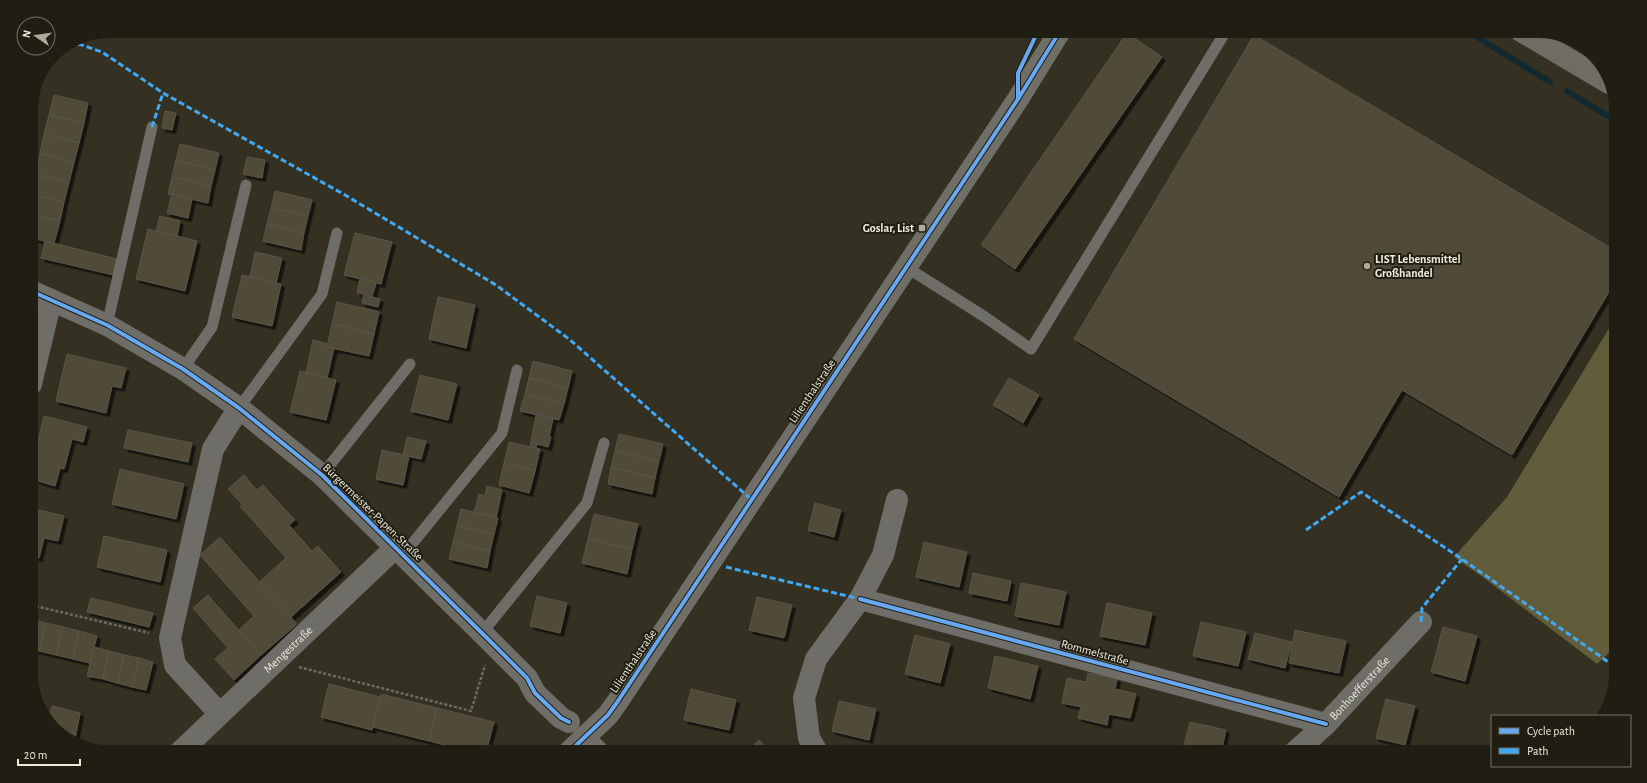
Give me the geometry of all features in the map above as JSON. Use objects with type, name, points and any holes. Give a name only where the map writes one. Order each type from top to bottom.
[{"type":"main road","points":[[1533,38],[1603,79]]},
{"type":"street","name":"Lilienthalstraße","points":[[586,745],[618,701],[1018,99],[1056,38]]},
{"type":"street","name":"Bürgermeister-Papen-Straße","points":[[38,294],[107,325],[183,369],[239,408],[322,475],[527,678],[541,687],[566,713],[586,745]]},
{"type":"street","points":[[38,355],[51,300]]},
{"type":"street","points":[[220,714],[175,665],[170,638],[213,449],[239,408]]},
{"type":"street","points":[[813,745],[809,738],[804,698],[816,659],[860,599],[883,555],[897,500]]},
{"type":"street","name":"Mengestraße","points":[[187,745],[276,661],[400,551]]},
{"type":"street","name":"Rommelstraße","points":[[860,599],[1326,724]]},
{"type":"street","name":"Bonhoefferstraße","points":[[1303,745],[1326,724],[1421,622]]},
{"type":"lane","points":[[906,267],[1031,349],[1222,38]]},
{"type":"lane","points":[[107,325],[152,127]]},
{"type":"lane","points":[[183,369],[212,326],[246,184]]},
{"type":"lane","points":[[239,408],[322,294],[337,233]]},
{"type":"lane","points":[[322,475],[410,364]]},
{"type":"lane","points":[[400,551],[502,433],[517,370]]},
{"type":"lane","points":[[487,637],[587,503],[604,443]]},
{"type":"path","points":[[38,607],[170,638]]},
{"type":"path","points":[[276,661],[471,711],[487,637]]},
{"type":"shaded area","points":[[1609,329],[1609,653],[1597,664],[1454,557],[1507,497]]},
{"type":"building","points":[[1124,38],[1134,38],[1162,57],[1015,269],[981,245]]},
{"type":"building","name":"LIST Lebensmittel Großhandel","points":[[1252,38],[1259,38],[1609,247],[1609,292],[1512,455],[1402,390],[1339,497],[1074,339]]},
{"type":"building","points":[[54,95],[88,103],[84,123],[49,115]]},
{"type":"building","points":[[165,111],[176,113],[172,130],[162,128]]},
{"type":"building","points":[[49,115],[84,123],[79,143],[44,134]]},
{"type":"building","points":[[44,134],[79,143],[74,162],[40,154]]},
{"type":"building","points":[[180,144],[219,153],[215,170],[176,160]]},
{"type":"building","points":[[40,154],[74,162],[69,182],[38,175],[38,162]]},
{"type":"building","points":[[247,157],[265,160],[262,178],[243,174]]},
{"type":"building","points":[[176,160],[215,170],[211,186],[172,177]]},
{"type":"building","points":[[38,175],[69,182],[64,202],[38,196]]},
{"type":"building","points":[[172,177],[211,186],[208,203],[168,194]]},
{"type":"building","points":[[275,191],[312,200],[308,216],[271,208]]},
{"type":"building","points":[[172,194],[192,199],[188,218],[167,213]]},
{"type":"building","points":[[38,196],[64,202],[60,221],[38,216]]},
{"type":"building","points":[[271,208],[308,216],[304,233],[267,224]]},
{"type":"building","points":[[38,216],[60,221],[54,243],[38,240]]},
{"type":"building","points":[[160,216],[180,221],[177,236],[156,231]]},
{"type":"building","points":[[267,224],[304,233],[301,250],[263,241]]},
{"type":"building","points":[[148,229],[197,241],[185,291],[136,279]]},
{"type":"building","points":[[355,233],[392,242],[381,284],[344,275]]},
{"type":"building","points":[[45,241],[117,259],[113,275],[41,258]]},
{"type":"building","points":[[255,252],[282,258],[276,283],[250,277]]},
{"type":"building","points":[[242,275],[281,284],[272,326],[232,317]]},
{"type":"building","points":[[360,279],[376,283],[372,297],[380,299],[378,307],[362,303],[364,294],[357,293]]},
{"type":"building","points":[[438,297],[475,305],[466,348],[429,339]]},
{"type":"building","points":[[337,302],[379,312],[374,334],[332,324]]},
{"type":"building","points":[[332,324],[374,334],[369,356],[327,347]]},
{"type":"building","points":[[313,340],[328,344],[327,347],[334,348],[327,378],[306,373]]},
{"type":"building","points":[[67,354],[126,368],[121,388],[112,386],[106,413],[56,401]]},
{"type":"building","points":[[533,361],[572,371],[568,388],[529,378]]},
{"type":"building","points":[[300,371],[336,380],[326,420],[290,412]]},
{"type":"building","points":[[420,375],[457,384],[448,420],[411,411]]},
{"type":"building","points":[[529,378],[568,388],[564,404],[525,394]]},
{"type":"building","points":[[1009,378],[1039,395],[1023,423],[993,405]]},
{"type":"building","points":[[525,394],[564,404],[559,420],[520,411]]},
{"type":"building","points":[[536,415],[553,419],[548,447],[537,444],[536,448],[530,447]]},
{"type":"building","points":[[44,416],[87,427],[83,442],[72,439],[64,469],[60,468],[55,486],[38,481],[38,441]]},
{"type":"building","points":[[128,430],[192,443],[188,462],[124,448]]},
{"type":"building","points":[[619,434],[663,444],[659,461],[615,451]]},
{"type":"building","points":[[407,437],[426,441],[421,459],[403,455]]},
{"type":"building","points":[[509,442],[540,449],[535,471],[504,463]]},
{"type":"building","points":[[382,450],[409,456],[403,485],[376,479]]},
{"type":"building","points":[[615,451],[659,461],[655,478],[611,467]]},
{"type":"building","points":[[504,463],[535,471],[529,493],[499,485]]},
{"type":"building","points":[[611,467],[655,478],[652,494],[608,484]]},
{"type":"building","points":[[120,469],[184,484],[176,519],[112,504]]},
{"type":"building","points":[[244,475],[257,490],[263,485],[295,520],[289,525],[312,551],[318,546],[341,572],[291,617],[259,582],[286,558],[240,506],[242,504],[228,489]]},
{"type":"building","points":[[487,486],[502,490],[496,518],[474,512],[479,494],[485,496]]},
{"type":"building","points":[[815,503],[841,510],[834,537],[808,530]]},
{"type":"building","points":[[461,509],[498,518],[494,534],[457,526]]},
{"type":"building","points":[[38,510],[64,516],[58,541],[44,538],[39,558]]},
{"type":"building","points":[[594,514],[638,524],[632,549],[588,539]]},
{"type":"building","points":[[457,526],[494,534],[490,551],[453,542]]},
{"type":"building","points":[[104,536],[167,550],[160,582],[97,567]]},
{"type":"building","points":[[220,537],[297,624],[261,655],[239,630],[254,616],[200,555]]},
{"type":"building","points":[[588,539],[632,549],[627,574],[582,563]]},
{"type":"building","points":[[453,542],[490,551],[487,568],[449,559]]},
{"type":"building","points":[[924,542],[967,552],[959,587],[916,577]]},
{"type":"building","points":[[973,573],[1011,581],[1007,601],[969,593]]},
{"type":"building","points":[[1021,583],[1066,592],[1059,625],[1015,616]]},
{"type":"building","points":[[208,595],[261,655],[234,680],[215,659],[228,648],[193,608]]},
{"type":"building","points":[[537,596],[567,603],[560,633],[530,626]]},
{"type":"building","points":[[757,597],[792,605],[784,638],[749,630]]},
{"type":"building","points":[[91,598],[153,613],[149,627],[87,612]]},
{"type":"building","points":[[1107,603],[1152,613],[1145,645],[1100,636]]},
{"type":"building","points":[[38,621],[46,623],[38,651]]},
{"type":"building","points":[[1201,622],[1246,632],[1238,666],[1193,656]]},
{"type":"building","points":[[46,623],[63,627],[56,655],[39,651]]},
{"type":"building","points":[[63,627],[79,631],[73,659],[56,655]]},
{"type":"building","points":[[1443,627],[1477,636],[1465,681],[1431,672]]},
{"type":"building","points":[[1295,630],[1346,641],[1339,673],[1289,663]]},
{"type":"building","points":[[79,631],[97,636],[90,663],[73,659]]},
{"type":"building","points":[[1255,633],[1292,642],[1285,668],[1248,659]]},
{"type":"building","points":[[915,635],[950,644],[940,683],[905,674]]},
{"type":"building","points":[[94,647],[109,651],[103,679],[87,676]]},
{"type":"building","points":[[109,651],[124,655],[117,683],[103,679]]},
{"type":"building","points":[[124,655],[139,658],[132,687],[117,683]]},
{"type":"building","points":[[995,656],[1038,666],[1030,699],[988,688]]},
{"type":"building","points":[[139,658],[153,662],[146,690],[132,687]]},
{"type":"building","points":[[1088,673],[1117,679],[1115,689],[1136,694],[1130,718],[1109,714],[1107,725],[1078,718],[1081,707],[1062,703],[1067,678],[1086,682]]},
{"type":"building","points":[[329,684],[380,697],[372,730],[321,717]]},
{"type":"building","points":[[691,689],[736,700],[729,730],[684,720]]},
{"type":"building","points":[[381,694],[437,708],[429,741],[373,727]]},
{"type":"building","points":[[1386,699],[1415,706],[1405,745],[1376,738]]},
{"type":"building","points":[[839,701],[876,709],[869,740],[832,731]]},
{"type":"building","points":[[52,706],[80,713],[76,734],[69,732],[50,714]]},
{"type":"building","points":[[437,708],[494,722],[488,745],[445,745],[429,741]]},
{"type":"building","points":[[1190,722],[1226,730],[1223,745],[1184,745]]},
{"type":"building","points":[[69,732],[76,734],[75,737]]},
{"type":"building","points":[[759,740],[764,745],[754,745]]},
{"type":"waterway","points":[[1478,38],[1550,82]]},
{"type":"waterway","points":[[1567,91],[1609,117]]},
{"type":"marked path","points":[[79,44],[102,52],[163,93],[345,195],[496,285],[569,339],[752,500]]},
{"type":"marked path","points":[[152,127],[163,93]]},
{"type":"marked path","points":[[1306,530],[1361,492],[1462,559],[1609,662]]},
{"type":"marked path","points":[[1421,622],[1422,608],[1462,559]]},
{"type":"marked path","points":[[726,567],[860,599]]},
{"type":"cycle path","points":[[1018,99],[1018,73],[1035,38]]},
{"type":"cycle path","points":[[576,745],[608,715],[618,701],[1018,99],[1056,38]]},
{"type":"cycle path","points":[[38,294],[107,325],[183,369],[239,408],[322,475],[527,678],[535,693],[561,718],[569,722]]},
{"type":"cycle path","points":[[860,599],[1326,724]]},
{"type":"place","name":"Goslar, List","points":[[922,228]]},
{"type":"place","name":"LIST Lebensmittel Großhandel","points":[[1367,266]]}]
